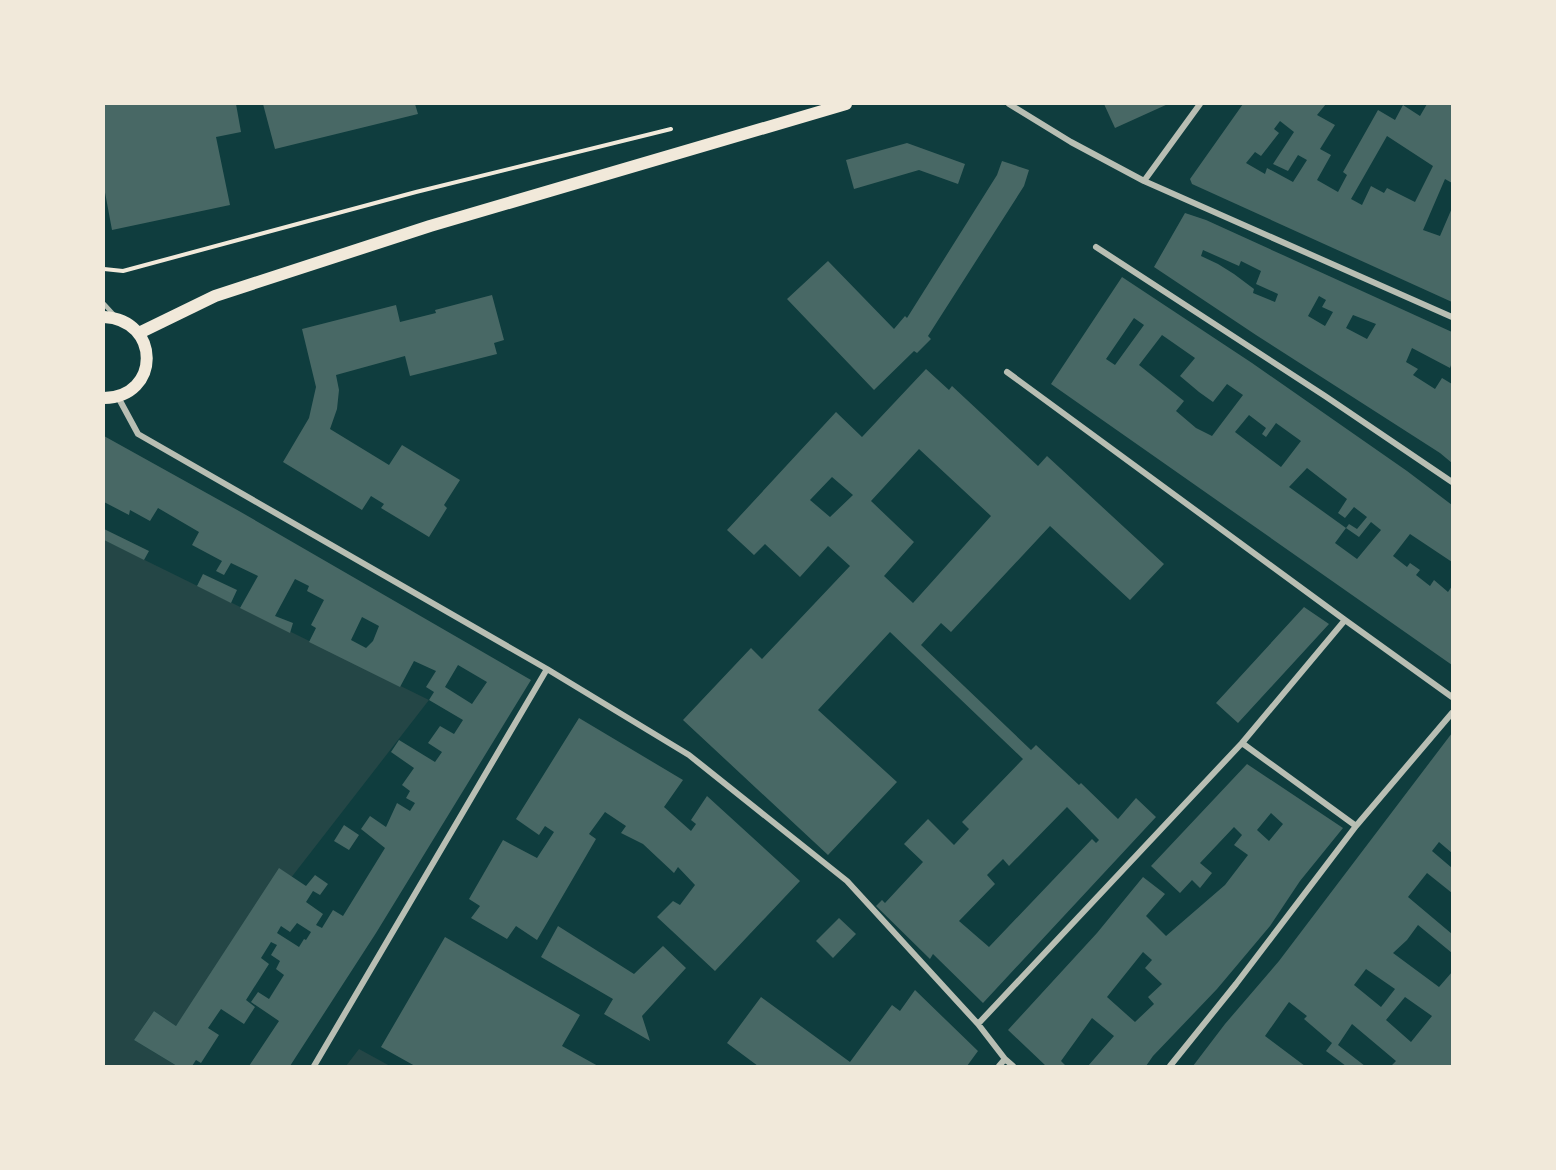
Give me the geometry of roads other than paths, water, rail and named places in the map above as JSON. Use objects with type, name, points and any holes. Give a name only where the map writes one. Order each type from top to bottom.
[{"type":"main road","points":[[139,333],[215,296],[407,233],[846,104]]},
{"type":"main road","points":[[104,317],[117,318],[129,324],[139,333],[145,344],[147,358],[145,371],[130,392],[118,397],[104,398]]},
{"type":"street","points":[[1009,104],[1071,142],[1144,181],[1452,317]]},
{"type":"street","points":[[1144,181],[1200,104]]},
{"type":"street","points":[[1096,247],[1325,396],[1452,482]]},
{"type":"street","points":[[1007,372],[1452,697]]},
{"type":"street","points":[[118,397],[138,434],[547,669],[689,755],[847,881],[978,1024],[1013,1066]]},
{"type":"street","points":[[978,1024],[1242,743],[1345,620]]},
{"type":"street","points":[[314,1066],[547,669]]},
{"type":"street","points":[[1170,1066],[1236,984],[1356,826],[1452,713]]},
{"type":"street","points":[[1242,743],[1356,826]]},
{"type":"street","points":[[999,1066],[1005,1059]]},
{"type":"lane","points":[[104,304],[117,318]]}]
